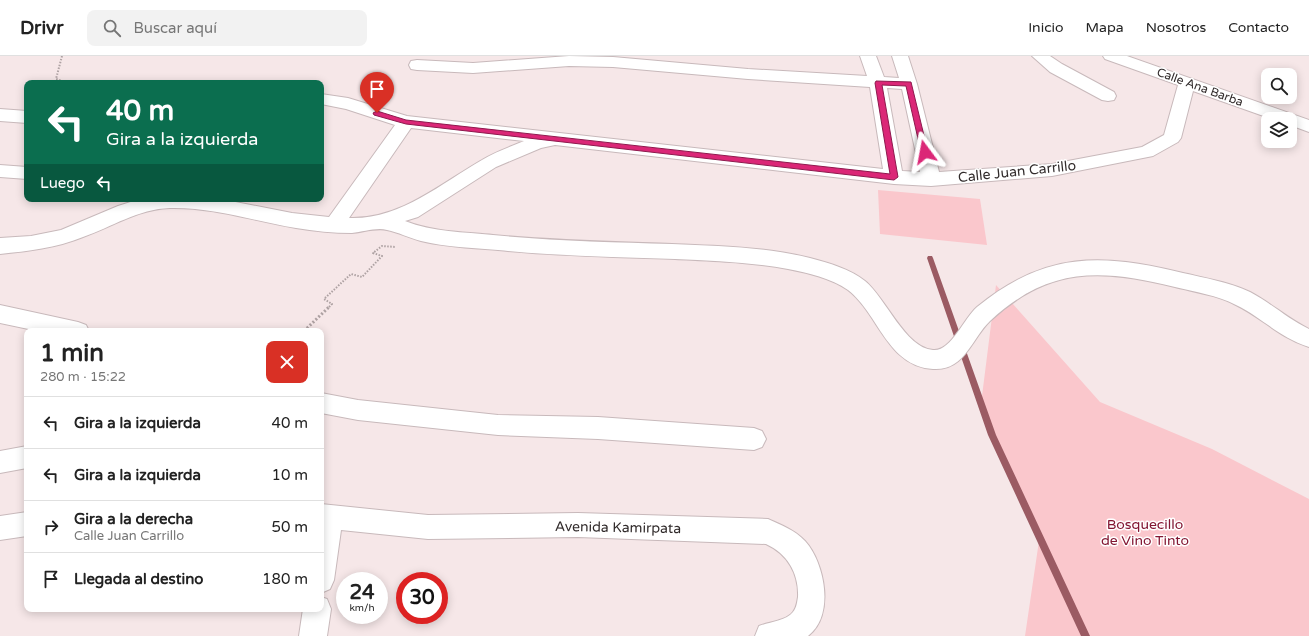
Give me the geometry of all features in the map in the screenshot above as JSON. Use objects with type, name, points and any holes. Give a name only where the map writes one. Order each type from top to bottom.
[{"type":"street","points":[[868,56],[878,83],[894,177]]},
{"type":"street","points":[[900,56],[909,84],[931,179]]},
{"type":"street","points":[[1040,56],[1056,68],[1108,96]]},
{"type":"street","name":"Calle Ana Barba","points":[[1111,56],[1271,112]]},
{"type":"street","points":[[417,65],[473,68],[569,61],[613,62],[748,74],[909,84]]},
{"type":"street","name":"Calle Juan Carrillo","points":[[324,99],[348,104],[406,122],[894,177],[931,179],[1052,170],[1146,152],[1172,138],[1187,82]]},
{"type":"street","points":[[324,113],[340,112],[348,104]]},
{"type":"street","points":[[0,115],[24,117]]},
{"type":"street","points":[[334,225],[406,122]]},
{"type":"street","name":"Calle Ana Barba","points":[[1297,122],[1309,126]]},
{"type":"street","points":[[181,202],[220,206],[294,221],[334,225],[357,225],[387,221],[411,212],[490,163],[538,142],[565,139]]},
{"type":"street","points":[[0,171],[24,173]]},
{"type":"street","points":[[0,246],[61,237],[80,231],[117,213],[137,206],[164,202]]},
{"type":"street","points":[[387,221],[399,228],[416,234],[502,244],[749,256],[792,261],[814,266],[831,272],[859,287],[906,346],[917,357],[928,359],[945,359],[953,354],[960,347],[975,323],[988,310],[1031,282],[1049,274],[1067,269],[1086,267],[1140,272],[1230,292],[1255,304],[1284,325],[1309,338]]},
{"type":"street","points":[[0,314],[64,328]]},
{"type":"street","points":[[324,404],[358,410],[498,425],[598,428],[754,439]]},
{"type":"street","points":[[0,462],[24,458]]},
{"type":"street","points":[[324,532],[325,516]]},
{"type":"street","name":"Avenida Kamirpata","points":[[325,516],[428,527],[578,524],[768,532],[791,544],[807,569],[811,583],[811,600],[809,610],[802,622],[790,630],[769,636]]},
{"type":"street","points":[[0,528],[24,524]]},
{"type":"street","points":[[313,636],[317,612]]},
{"type":"path","points":[[59,80],[56,79],[62,56]]},
{"type":"path","points":[[307,328],[332,304],[324,300],[351,274],[362,277],[382,256],[373,253],[382,246],[406,248],[416,234]]},
{"type":"green space","points":[[878,190],[980,199],[987,245],[880,234]]},
{"type":"green space","name":"Bosquecillo de Vino Tinto","points":[[996,285],[1100,402],[1212,449],[1309,499],[1309,636],[1025,636],[1040,534],[981,404]]},
{"type":"waterway","points":[[930,258],[992,435],[1086,636]]},
{"type":"route","points":[[377,113],[406,122],[894,177],[878,83],[909,84],[925,152]]}]
